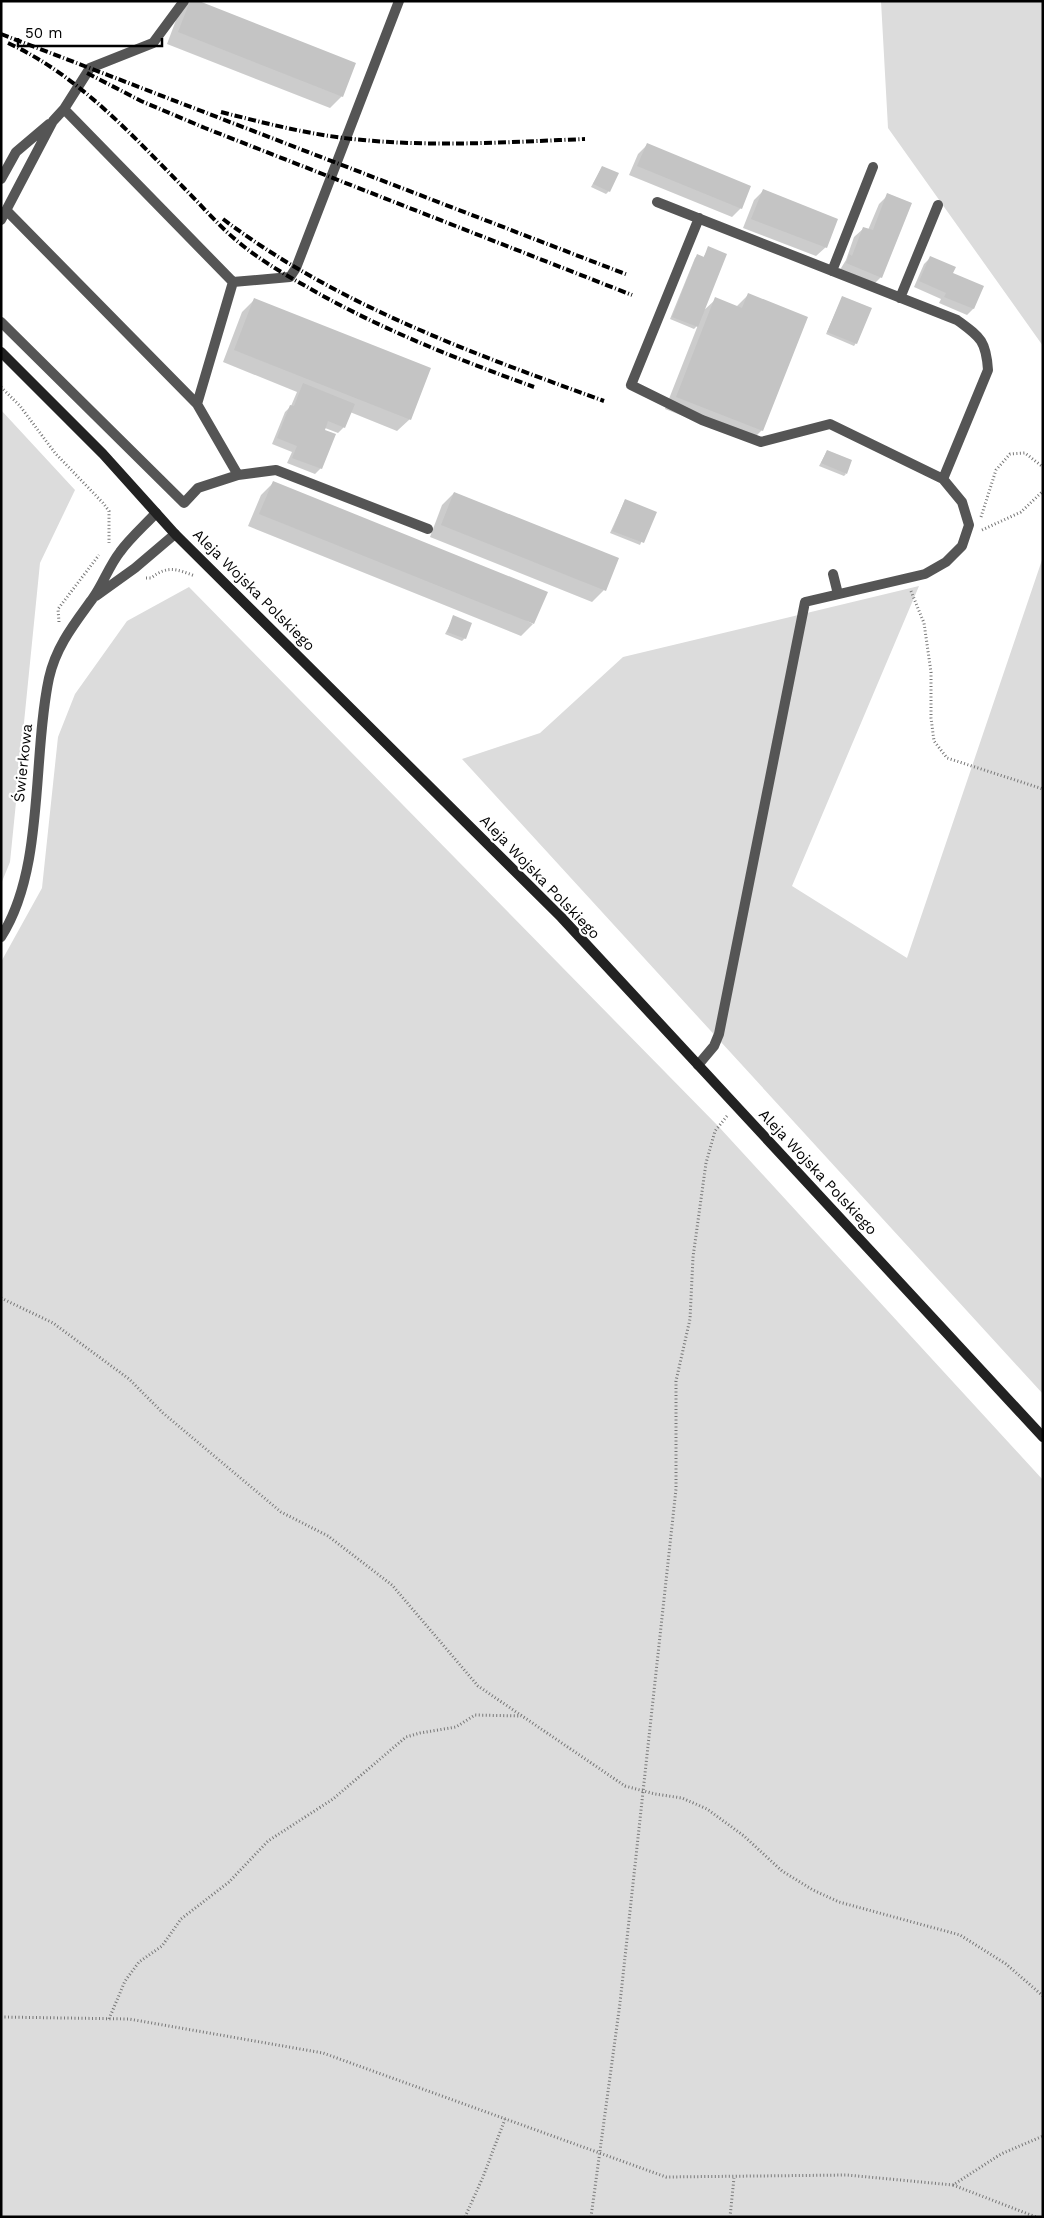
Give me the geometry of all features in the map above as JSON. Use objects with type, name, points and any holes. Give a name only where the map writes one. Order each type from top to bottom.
[{"type":"main road","name":"Aleja Wojska Polskiego","points":[[1,352],[103,454],[175,534],[561,917],[1043,1437]]},
{"type":"street","points":[[1,179],[16,152],[53,121],[64,109],[90,68],[153,43],[184,1]]},
{"type":"street","points":[[233,282],[290,277],[296,268],[399,1]]},
{"type":"street","points":[[64,109],[233,282]]},
{"type":"street","points":[[53,121],[4,215],[197,404],[238,475]]},
{"type":"street","points":[[832,271],[873,167]]},
{"type":"street","points":[[657,202],[957,320],[977,334],[986,350],[988,370],[944,478]]},
{"type":"street","points":[[900,298],[938,205]]},
{"type":"street","points":[[698,1065],[714,1046],[719,1034],[805,602],[925,574],[946,562],[962,546],[969,525],[962,502],[944,478],[830,424],[761,442],[702,420],[631,385],[699,218]]},
{"type":"street","points":[[197,404],[233,282]]},
{"type":"street","points":[[1,322],[184,503],[198,488],[238,475],[276,470],[428,529]]},
{"type":"street","points":[[93,598],[119,553],[156,513]]},
{"type":"street","points":[[93,598],[135,568],[175,534]]},
{"type":"street","points":[[833,574],[838,594]]},
{"type":"street","name":"Świerkowa","points":[[1,938],[16,908],[23,885],[30,848],[50,676],[76,619],[93,598]]},
{"type":"path","points":[[1,387],[20,406],[55,453],[109,511],[108,542],[58,609],[58,620],[66,638]]},
{"type":"path","points":[[980,520],[996,470],[1010,454],[1025,453],[1043,467]]},
{"type":"path","points":[[974,534],[1021,512],[1043,491]]},
{"type":"path","points":[[108,542],[113,547]]},
{"type":"path","points":[[141,574],[145,578],[151,578],[162,570],[179,570],[210,582],[223,580]]},
{"type":"path","points":[[906,579],[924,622],[931,672],[931,718],[934,741],[947,758],[1043,789]]},
{"type":"path","points":[[591,2217],[620,2003],[676,1489],[676,1381],[690,1320],[693,1257],[706,1163],[715,1131],[723,1119],[738,1108]]},
{"type":"path","points":[[1,1298],[53,1323],[121,1373],[163,1413],[281,1512],[328,1536],[392,1585],[478,1686],[625,1786],[682,1798],[707,1809],[744,1836],[782,1871],[813,1890],[840,1902],[960,1935],[1006,1964],[1043,1996]]},
{"type":"path","points":[[109,2019],[125,1981],[139,1962],[162,1946],[181,1919],[229,1882],[268,1841],[333,1799],[406,1738],[420,1733],[456,1727],[475,1715],[521,1716]]},
{"type":"path","points":[[1,2017],[129,2019],[324,2053],[599,2151],[666,2177],[734,2178],[847,2175],[953,2185],[1036,2217]]},
{"type":"path","points":[[465,2217],[506,2119]]},
{"type":"path","points":[[953,2185],[1002,2154],[1043,2136]]},
{"type":"path","points":[[730,2217],[734,2178]]},
{"type":"shaded area","points":[[881,1],[1043,1],[1043,346],[888,128]]},
{"type":"shaded area","points":[[1,410],[75,490],[40,563],[10,862],[1,884]]},
{"type":"shaded area","points":[[1043,557],[1043,1394],[462,759],[540,733],[623,657],[919,586],[792,886],[907,958]]},
{"type":"shaded area","points":[[189,587],[719,1127],[1043,1480],[1043,2217],[1,2217],[1,962],[42,888],[58,737],[75,694],[127,621]]},
{"type":"building","points":[[190,1],[199,1],[356,63],[343,97],[178,32]]},
{"type":"building","points":[[647,143],[751,186],[742,209],[637,166]]},
{"type":"building","points":[[602,166],[619,173],[610,192],[593,184]]},
{"type":"building","points":[[763,189],[838,219],[827,248],[751,219]]},
{"type":"building","points":[[887,193],[912,203],[882,278],[846,263],[849,254],[852,256],[863,227],[873,230]]},
{"type":"building","points":[[708,246],[727,254],[698,327],[672,317],[697,254],[704,257]]},
{"type":"building","points":[[930,256],[956,267],[953,273],[984,286],[974,309],[944,297],[946,293],[919,281]]},
{"type":"building","points":[[748,293],[808,317],[763,431],[676,397],[715,297],[742,308]]},
{"type":"building","points":[[842,296],[872,308],[857,344],[827,332]]},
{"type":"building","points":[[254,298],[431,368],[411,420],[234,350]]},
{"type":"building","points":[[303,383],[355,404],[345,428],[328,421],[325,430],[336,434],[322,469],[292,458],[297,446],[277,438],[290,405],[294,406]]},
{"type":"building","points":[[827,450],[852,460],[847,474],[821,463]]},
{"type":"building","points":[[273,481],[548,592],[534,624],[259,514]]},
{"type":"building","points":[[454,492],[619,558],[606,591],[441,525]]},
{"type":"building","points":[[625,499],[657,512],[644,543],[612,531]]},
{"type":"building","points":[[453,615],[472,623],[466,639],[447,632]]},
{"type":"railway","points":[[1,34],[628,275]]},
{"type":"railway","points":[[8,43],[34,56],[81,89],[124,128],[216,222],[244,247],[271,266],[336,303],[391,330],[534,387]]},
{"type":"railway","points":[[87,73],[141,101],[205,128],[632,295]]},
{"type":"railway","points":[[221,112],[309,133],[391,142],[474,143],[585,139]]},
{"type":"railway","points":[[223,219],[267,250],[359,302],[456,345],[604,401]]}]
